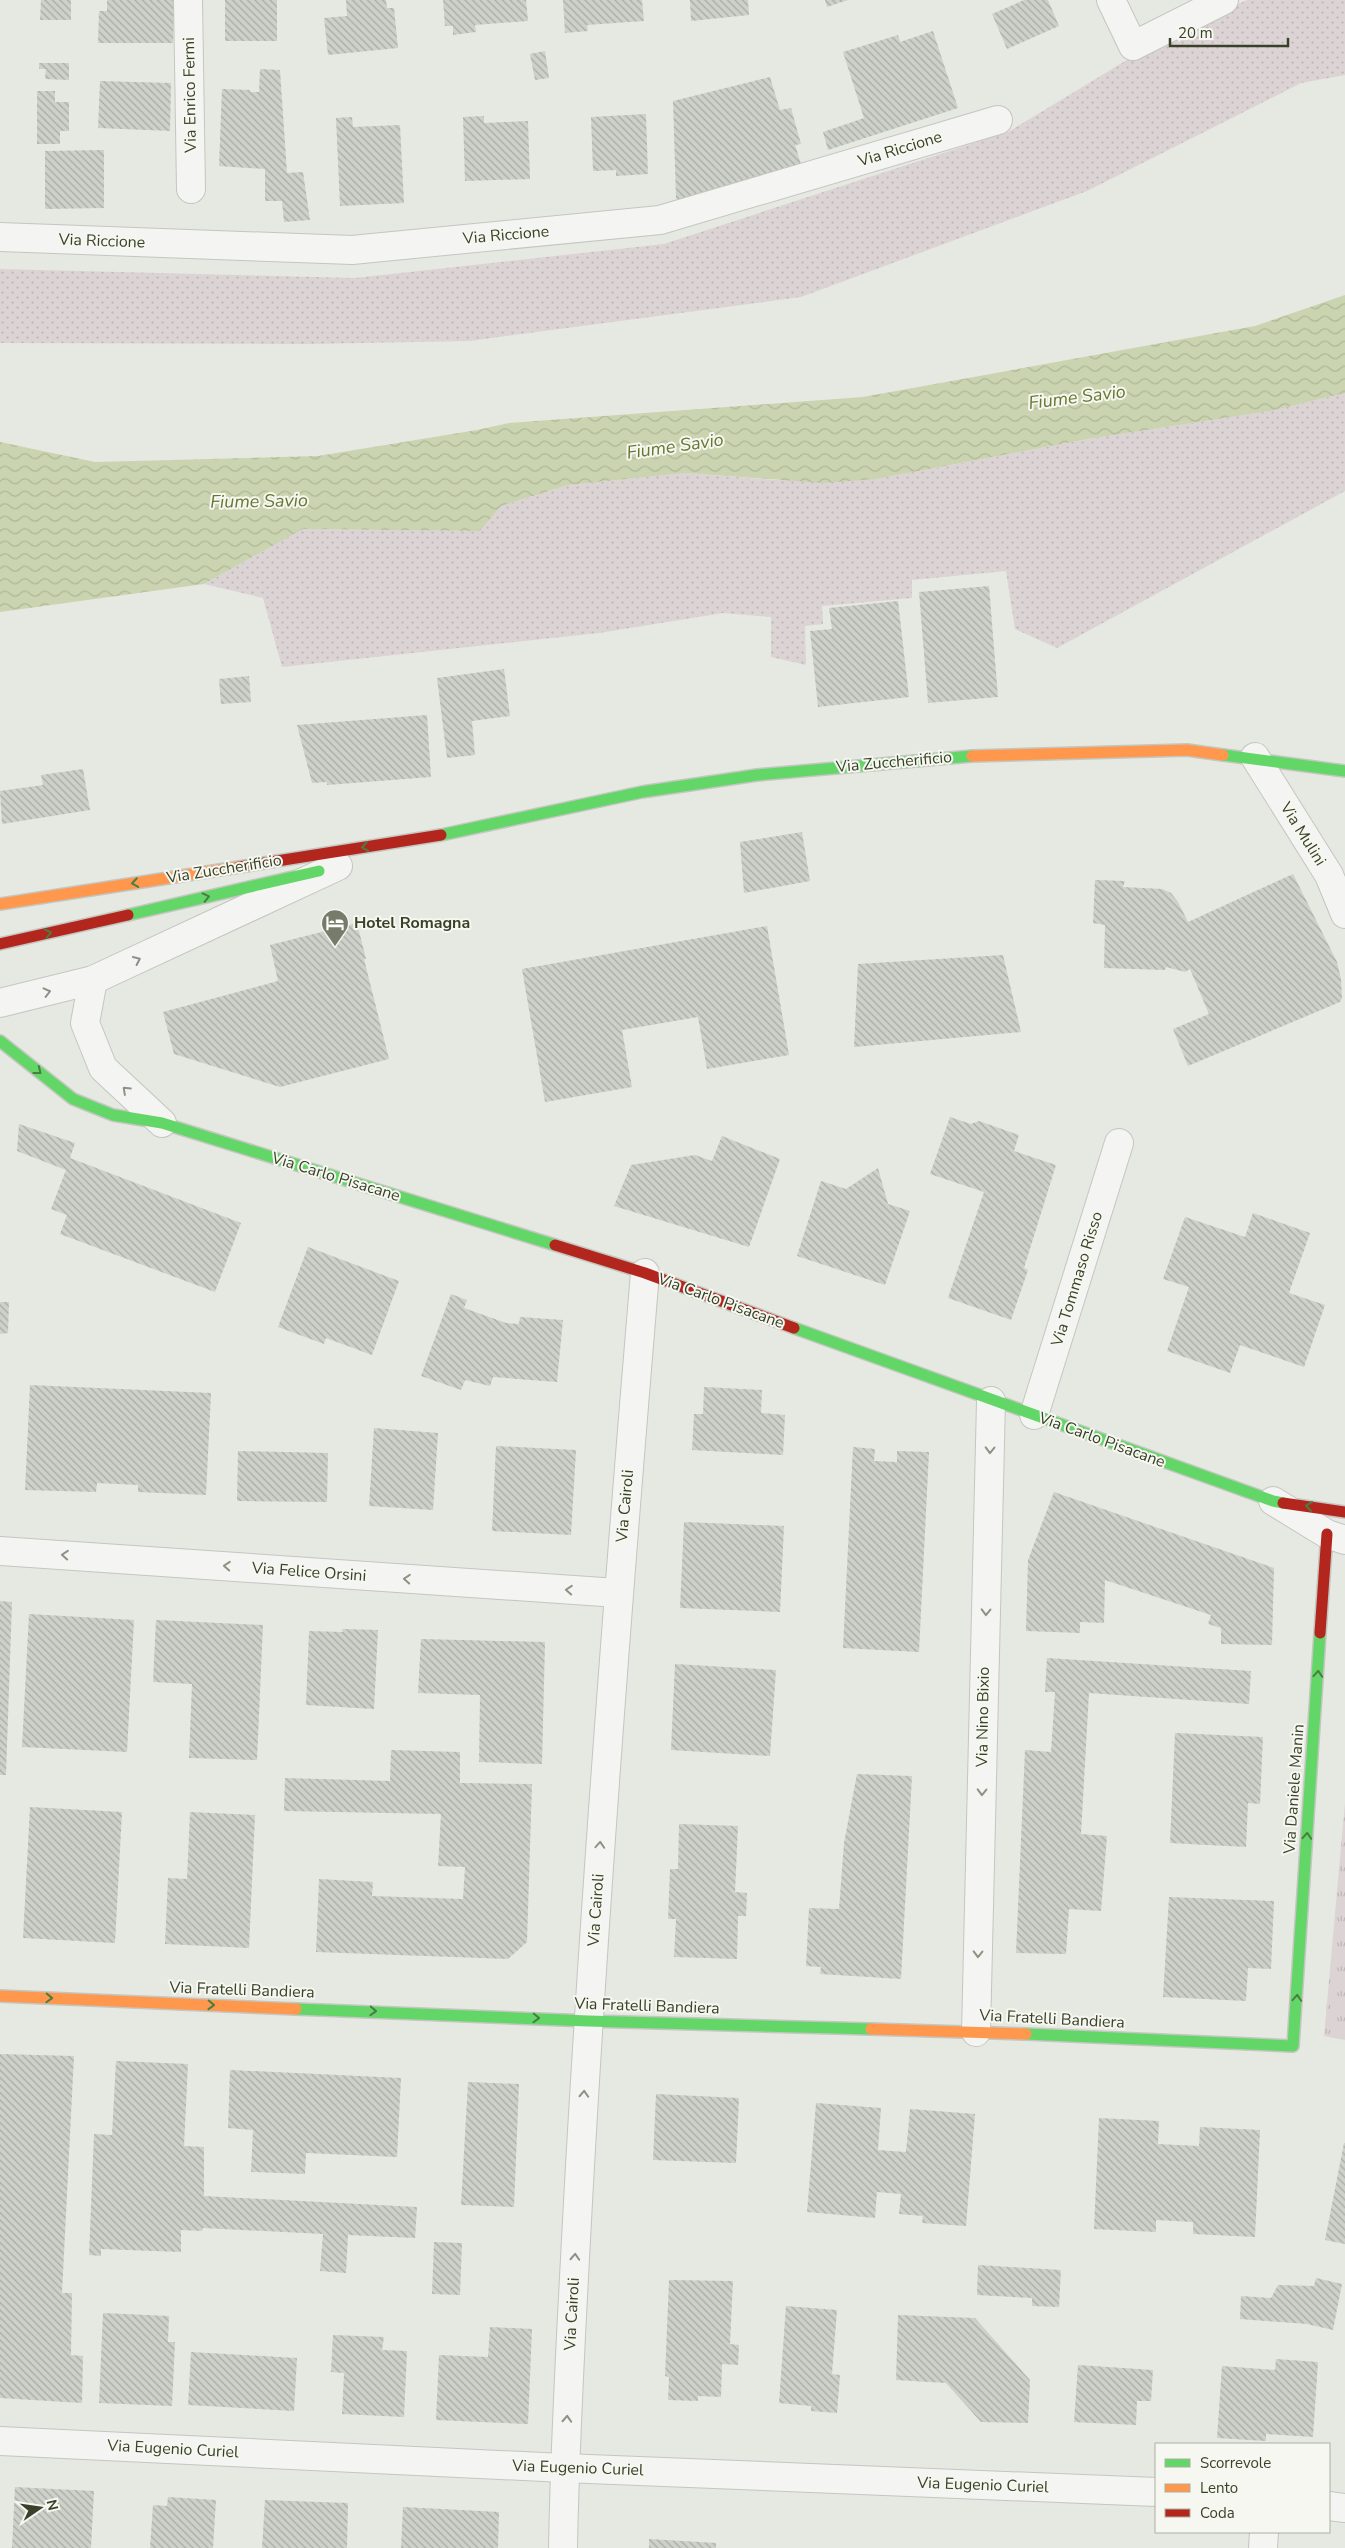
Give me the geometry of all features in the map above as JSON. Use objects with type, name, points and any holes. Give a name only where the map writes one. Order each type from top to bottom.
[{"type":"street","name":"Via Enrico Fermi","points":[[188,0],[191,190]]},
{"type":"street","points":[[1111,0],[1133,46],[1224,0]]},
{"type":"street","name":"Via Riccione","points":[[0,237],[352,250],[660,220],[998,120]]},
{"type":"street","name":"Via Zuccherificio","points":[[0,904],[448,834],[642,792],[757,774],[956,756],[1187,750],[1255,757],[1345,772]]},
{"type":"street","name":"Via Mulini","points":[[1255,757],[1329,875],[1345,914]]},
{"type":"street","name":"Via Zuccherificio","points":[[0,944],[347,864],[448,834]]},
{"type":"street","name":"Via Zuccherificio","points":[[0,1003],[93,980],[347,864]]},
{"type":"street","points":[[93,980],[85,1023],[102,1068],[162,1123]]},
{"type":"street","name":"Via Carlo Pisacane","points":[[0,1041],[73,1099],[113,1115],[162,1123],[645,1273],[991,1401],[1273,1501],[1336,1537]]},
{"type":"street","name":"Via Tommaso Risso","points":[[1034,1415],[1119,1143]]},
{"type":"street","name":"Via Cairoli","points":[[563,2548],[564,2468],[588,2020],[618,1593],[645,1273]]},
{"type":"street","name":"Via Nino Bixio","points":[[976,2032],[991,1401]]},
{"type":"street","name":"Via Carlo Pisacane","points":[[1273,1501],[1345,1512]]},
{"type":"street","name":"Via Daniele Manin","points":[[1293,2046],[1336,1537]]},
{"type":"street","name":"Via Felice Orsini","points":[[0,1551],[618,1593]]},
{"type":"street","name":"Via Fratelli Bandiera","points":[[0,1996],[588,2020],[976,2032],[1293,2046]]},
{"type":"street","name":"Via Eugenio Curiel","points":[[0,2441],[564,2468],[1155,2492]]},
{"type":"street","points":[[1330,2506],[1345,2508]]},
{"type":"street","points":[[1263,2548],[1264,2533]]},
{"type":"green space","points":[[1247,0],[1345,0],[1345,75],[1301,83],[1087,191],[801,297],[469,341],[305,344],[0,343],[0,269],[355,278],[664,244],[1008,132],[1150,46]]},
{"type":"green space","points":[[1345,393],[1345,491],[1057,648],[1015,629],[1006,571],[912,580],[912,598],[822,606],[823,624],[805,626],[806,665],[771,657],[771,617],[723,613],[599,633],[282,667],[263,598],[204,584],[303,529],[480,531],[501,506],[568,485],[686,473],[775,480],[876,479],[1088,439],[1269,411]]},
{"type":"green space","points":[[1345,1803],[1345,2040],[1324,2036]]},
{"type":"water","name":"Fiume Savio","points":[[1345,295],[1345,393],[1270,411],[1088,439],[876,479],[823,483],[686,473],[568,485],[501,506],[480,531],[303,529],[204,584],[0,612],[0,442],[95,462],[318,456],[509,423],[863,397],[1255,326]]},
{"type":"building","points":[[41,0],[71,0],[71,20],[40,20]]},
{"type":"building","points":[[107,0],[174,0],[173,43],[98,43],[99,11],[107,11]]},
{"type":"building","points":[[225,0],[277,0],[277,41],[225,41]]},
{"type":"building","points":[[346,0],[386,0],[387,8],[394,8],[398,48],[328,55],[324,18],[347,16]]},
{"type":"building","points":[[443,0],[526,0],[528,21],[475,25],[476,32],[453,35],[453,26],[445,26]]},
{"type":"building","points":[[563,0],[642,0],[644,21],[587,25],[588,31],[565,33]]},
{"type":"building","points":[[690,0],[748,0],[749,15],[691,21]]},
{"type":"building","points":[[825,0],[848,0],[827,7]]},
{"type":"building","points":[[1024,0],[1048,0],[1059,26],[1007,49],[992,14]]},
{"type":"building","points":[[933,31],[958,108],[828,150],[823,132],[864,118],[843,52],[898,35],[900,42]]},
{"type":"building","points":[[545,51],[549,78],[535,80],[530,54]]},
{"type":"building","points":[[39,63],[69,63],[69,80],[45,79],[46,69],[39,69]]},
{"type":"building","points":[[260,69],[280,70],[287,173],[303,172],[310,220],[284,222],[282,201],[265,201],[265,169],[219,166],[222,89],[259,92]]},
{"type":"building","points":[[770,77],[780,110],[791,108],[801,144],[795,145],[802,167],[682,201],[676,198],[673,101]]},
{"type":"building","points":[[100,81],[171,83],[170,131],[98,128]]},
{"type":"building","points":[[37,91],[55,91],[55,102],[69,102],[69,131],[60,131],[60,144],[37,144]]},
{"type":"building","points":[[646,114],[648,174],[616,176],[616,170],[593,171],[591,117]]},
{"type":"building","points":[[484,116],[484,123],[528,121],[530,179],[465,181],[463,117]]},
{"type":"building","points":[[352,117],[353,127],[400,125],[404,203],[340,206],[336,118]]},
{"type":"building","points":[[104,150],[104,208],[45,209],[45,151]]},
{"type":"building","points":[[989,586],[998,697],[928,703],[919,592]]},
{"type":"building","points":[[898,601],[909,697],[818,707],[810,631],[832,629],[829,608]]},
{"type":"building","points":[[504,669],[510,716],[472,721],[475,755],[447,758],[437,678]]},
{"type":"building","points":[[249,676],[251,702],[221,704],[219,679]]},
{"type":"building","points":[[427,715],[431,777],[327,785],[327,782],[312,783],[297,725]]},
{"type":"building","points":[[83,769],[90,810],[2,824],[0,791],[43,785],[41,775]]},
{"type":"building","points":[[802,832],[810,881],[744,893],[740,842]]},
{"type":"building","points":[[1293,874],[1337,962],[1341,979],[1342,998],[1340,1002],[1188,1066],[1173,1029],[1209,1014],[1190,969],[1185,972],[1166,967],[1165,970],[1104,968],[1105,925],[1093,923],[1095,880],[1125,881],[1123,887],[1162,889],[1171,893],[1188,922]]},
{"type":"building","points":[[357,923],[389,1059],[280,1087],[174,1054],[163,1012],[278,981],[270,945]]},
{"type":"building","points":[[767,926],[789,1055],[707,1069],[698,1017],[622,1030],[632,1087],[545,1102],[522,969]]},
{"type":"building","points":[[1003,955],[1021,1032],[854,1047],[858,964]]},
{"type":"building","points":[[950,1117],[971,1124],[979,1121],[1019,1135],[1014,1151],[1056,1165],[1024,1268],[1028,1270],[1011,1320],[948,1298],[984,1192],[930,1174]]},
{"type":"building","points":[[19,1124],[75,1143],[70,1158],[241,1223],[215,1292],[60,1234],[67,1215],[51,1209],[66,1170],[17,1151]]},
{"type":"building","points":[[722,1136],[780,1159],[749,1247],[614,1206],[631,1165],[695,1155],[712,1161]]},
{"type":"building","points":[[878,1168],[888,1204],[910,1211],[885,1285],[797,1256],[821,1181],[846,1189]]},
{"type":"building","points":[[1253,1213],[1310,1233],[1289,1293],[1325,1305],[1304,1367],[1240,1345],[1230,1373],[1167,1351],[1189,1287],[1163,1279],[1185,1217],[1245,1237]]},
{"type":"building","points":[[308,1247],[399,1281],[372,1355],[326,1338],[324,1344],[278,1327]]},
{"type":"building","points":[[451,1294],[467,1300],[464,1308],[506,1323],[519,1324],[520,1317],[563,1320],[557,1382],[493,1377],[490,1386],[465,1380],[461,1390],[421,1376]]},
{"type":"building","points":[[0,1302],[9,1302],[8,1333],[0,1334]]},
{"type":"building","points":[[30,1385],[211,1393],[206,1495],[138,1492],[138,1485],[97,1483],[96,1492],[25,1490]]},
{"type":"building","points":[[704,1387],[762,1390],[761,1413],[785,1415],[783,1455],[692,1450],[694,1414],[703,1414]]},
{"type":"building","points":[[374,1428],[438,1433],[433,1510],[369,1506]]},
{"type":"building","points":[[496,1446],[576,1450],[571,1535],[492,1531]]},
{"type":"building","points":[[853,1447],[875,1449],[874,1461],[897,1462],[897,1451],[929,1452],[919,1652],[843,1648]]},
{"type":"building","points":[[238,1451],[328,1453],[327,1502],[237,1501]]},
{"type":"building","points":[[1054,1492],[1274,1568],[1272,1645],[1221,1644],[1221,1628],[1208,1624],[1211,1615],[1105,1580],[1104,1623],[1080,1622],[1080,1633],[1026,1631],[1028,1560]]},
{"type":"building","points":[[684,1522],[784,1526],[780,1612],[680,1608]]},
{"type":"building","points":[[0,1601],[12,1602],[6,1775],[0,1775]]},
{"type":"building","points":[[29,1614],[134,1620],[127,1752],[22,1747]]},
{"type":"building","points":[[156,1620],[263,1625],[257,1760],[189,1758],[192,1684],[153,1682]]},
{"type":"building","points":[[342,1629],[378,1630],[374,1709],[306,1705],[309,1631],[343,1632]]},
{"type":"building","points":[[421,1639],[545,1642],[542,1764],[479,1762],[480,1695],[418,1693]]},
{"type":"building","points":[[1047,1658],[1251,1671],[1249,1704],[1089,1693],[1081,1834],[1107,1836],[1101,1911],[1069,1909],[1066,1954],[1016,1953],[1025,1750],[1051,1752],[1055,1692],[1045,1692]]},
{"type":"building","points":[[675,1664],[776,1670],[770,1756],[671,1750]]},
{"type":"building","points":[[1175,1733],[1263,1737],[1260,1804],[1248,1803],[1246,1847],[1170,1843]]},
{"type":"building","points":[[391,1750],[460,1752],[460,1783],[532,1784],[527,1942],[508,1959],[316,1952],[319,1879],[373,1882],[372,1896],[463,1899],[465,1867],[438,1866],[441,1814],[284,1811],[285,1778],[390,1781]]},
{"type":"building","points":[[857,1774],[912,1776],[901,1979],[820,1974],[821,1967],[806,1966],[809,1908],[839,1909],[844,1843]]},
{"type":"building","points":[[30,1807],[122,1812],[115,1943],[23,1938]]},
{"type":"building","points":[[190,1812],[255,1815],[249,1948],[165,1944],[168,1878],[187,1879]]},
{"type":"building","points":[[679,1824],[738,1826],[735,1892],[747,1893],[746,1916],[738,1916],[737,1959],[674,1957],[676,1919],[668,1919],[670,1869],[678,1869]]},
{"type":"building","points":[[1169,1897],[1274,1901],[1271,1969],[1248,1968],[1246,2001],[1163,1997]]},
{"type":"building","points":[[0,2054],[74,2056],[62,2293],[72,2293],[71,2355],[83,2356],[82,2403],[0,2398]]},
{"type":"building","points":[[116,2061],[188,2064],[184,2146],[204,2147],[204,2196],[417,2207],[415,2238],[348,2235],[346,2273],[320,2271],[323,2234],[203,2228],[202,2231],[181,2230],[181,2252],[101,2249],[101,2256],[89,2255],[94,2134],[112,2135]]},
{"type":"building","points":[[230,2070],[401,2078],[397,2157],[306,2153],[305,2174],[251,2172],[253,2130],[228,2128]]},
{"type":"building","points":[[468,2082],[519,2084],[514,2207],[461,2205]]},
{"type":"building","points":[[656,2094],[739,2098],[736,2163],[653,2160]]},
{"type":"building","points":[[816,2103],[881,2108],[878,2150],[906,2152],[910,2109],[975,2114],[966,2226],[922,2223],[923,2216],[899,2214],[901,2194],[877,2192],[875,2218],[807,2212]]},
{"type":"building","points":[[1099,2118],[1159,2121],[1158,2144],[1199,2146],[1200,2127],[1260,2130],[1255,2237],[1193,2234],[1193,2222],[1156,2220],[1156,2232],[1094,2229]]},
{"type":"building","points":[[1345,2143],[1345,2244],[1325,2240]]},
{"type":"building","points":[[434,2242],[462,2243],[460,2295],[432,2294]]},
{"type":"building","points":[[978,2265],[1061,2270],[1059,2307],[1032,2306],[1032,2298],[977,2295]]},
{"type":"building","points":[[1316,2278],[1342,2284],[1333,2330],[1307,2324],[1240,2319],[1241,2296],[1271,2298],[1278,2285],[1314,2286]]},
{"type":"building","points":[[669,2280],[733,2281],[730,2344],[739,2345],[738,2365],[722,2364],[721,2397],[698,2396],[698,2401],[668,2400],[669,2377],[665,2376]]},
{"type":"building","points":[[786,2306],[837,2310],[832,2374],[840,2375],[837,2413],[811,2411],[811,2406],[779,2403]]},
{"type":"building","points":[[103,2313],[169,2316],[168,2342],[175,2342],[172,2406],[99,2403]]},
{"type":"building","points":[[898,2315],[975,2318],[1030,2380],[1028,2423],[981,2422],[946,2383],[896,2380]]},
{"type":"building","points":[[490,2327],[532,2329],[528,2424],[436,2420],[439,2355],[488,2357]]},
{"type":"building","points":[[333,2335],[384,2337],[382,2350],[407,2351],[404,2417],[342,2414],[344,2373],[331,2372]]},
{"type":"building","points":[[191,2352],[297,2358],[294,2411],[188,2405]]},
{"type":"building","points":[[1276,2359],[1318,2362],[1313,2437],[1266,2434],[1266,2441],[1217,2438],[1222,2366],[1275,2370]]},
{"type":"building","points":[[1078,2365],[1153,2370],[1151,2401],[1137,2401],[1136,2425],[1074,2422]]},
{"type":"building","points":[[15,2487],[94,2491],[91,2548],[12,2548]]},
{"type":"building","points":[[168,2497],[216,2500],[213,2548],[150,2548],[153,2505],[167,2506]]},
{"type":"building","points":[[265,2500],[348,2503],[347,2548],[262,2548]]},
{"type":"building","points":[[403,2507],[499,2512],[498,2548],[401,2548]]},
{"type":"building","points":[[649,2539],[716,2543],[716,2548],[649,2548]]},
{"type":"traffic: fast","points":[[1223,755],[1345,771]]},
{"type":"traffic: fast","points":[[441,835],[642,792],[757,775],[972,756]]},
{"type":"traffic: fast","points":[[128,915],[319,871]]},
{"type":"traffic: fast","points":[[0,1041],[73,1099],[113,1115],[162,1123],[555,1245]]},
{"type":"traffic: fast","points":[[794,1328],[1283,1503]]},
{"type":"traffic: fast","points":[[1026,2034],[1293,2046],[1320,1633]]},
{"type":"traffic: fast","points":[[296,2009],[588,2021],[871,2029]]},
{"type":"traffic: slow","points":[[972,756],[1187,750],[1223,755]]},
{"type":"traffic: slow","points":[[0,904],[239,867]]},
{"type":"traffic: slow","points":[[0,1996],[296,2009]]},
{"type":"traffic: slow","points":[[871,2029],[1026,2034]]},
{"type":"traffic: jam","points":[[239,867],[441,835]]},
{"type":"traffic: jam","points":[[0,944],[128,915]]},
{"type":"traffic: jam","points":[[555,1245],[645,1273],[794,1328]]},
{"type":"traffic: jam","points":[[1283,1503],[1345,1512]]},
{"type":"traffic: jam","points":[[1320,1633],[1327,1534]]},
{"type":"place","name":"Hotel Romagna","points":[[335,947]]}]
